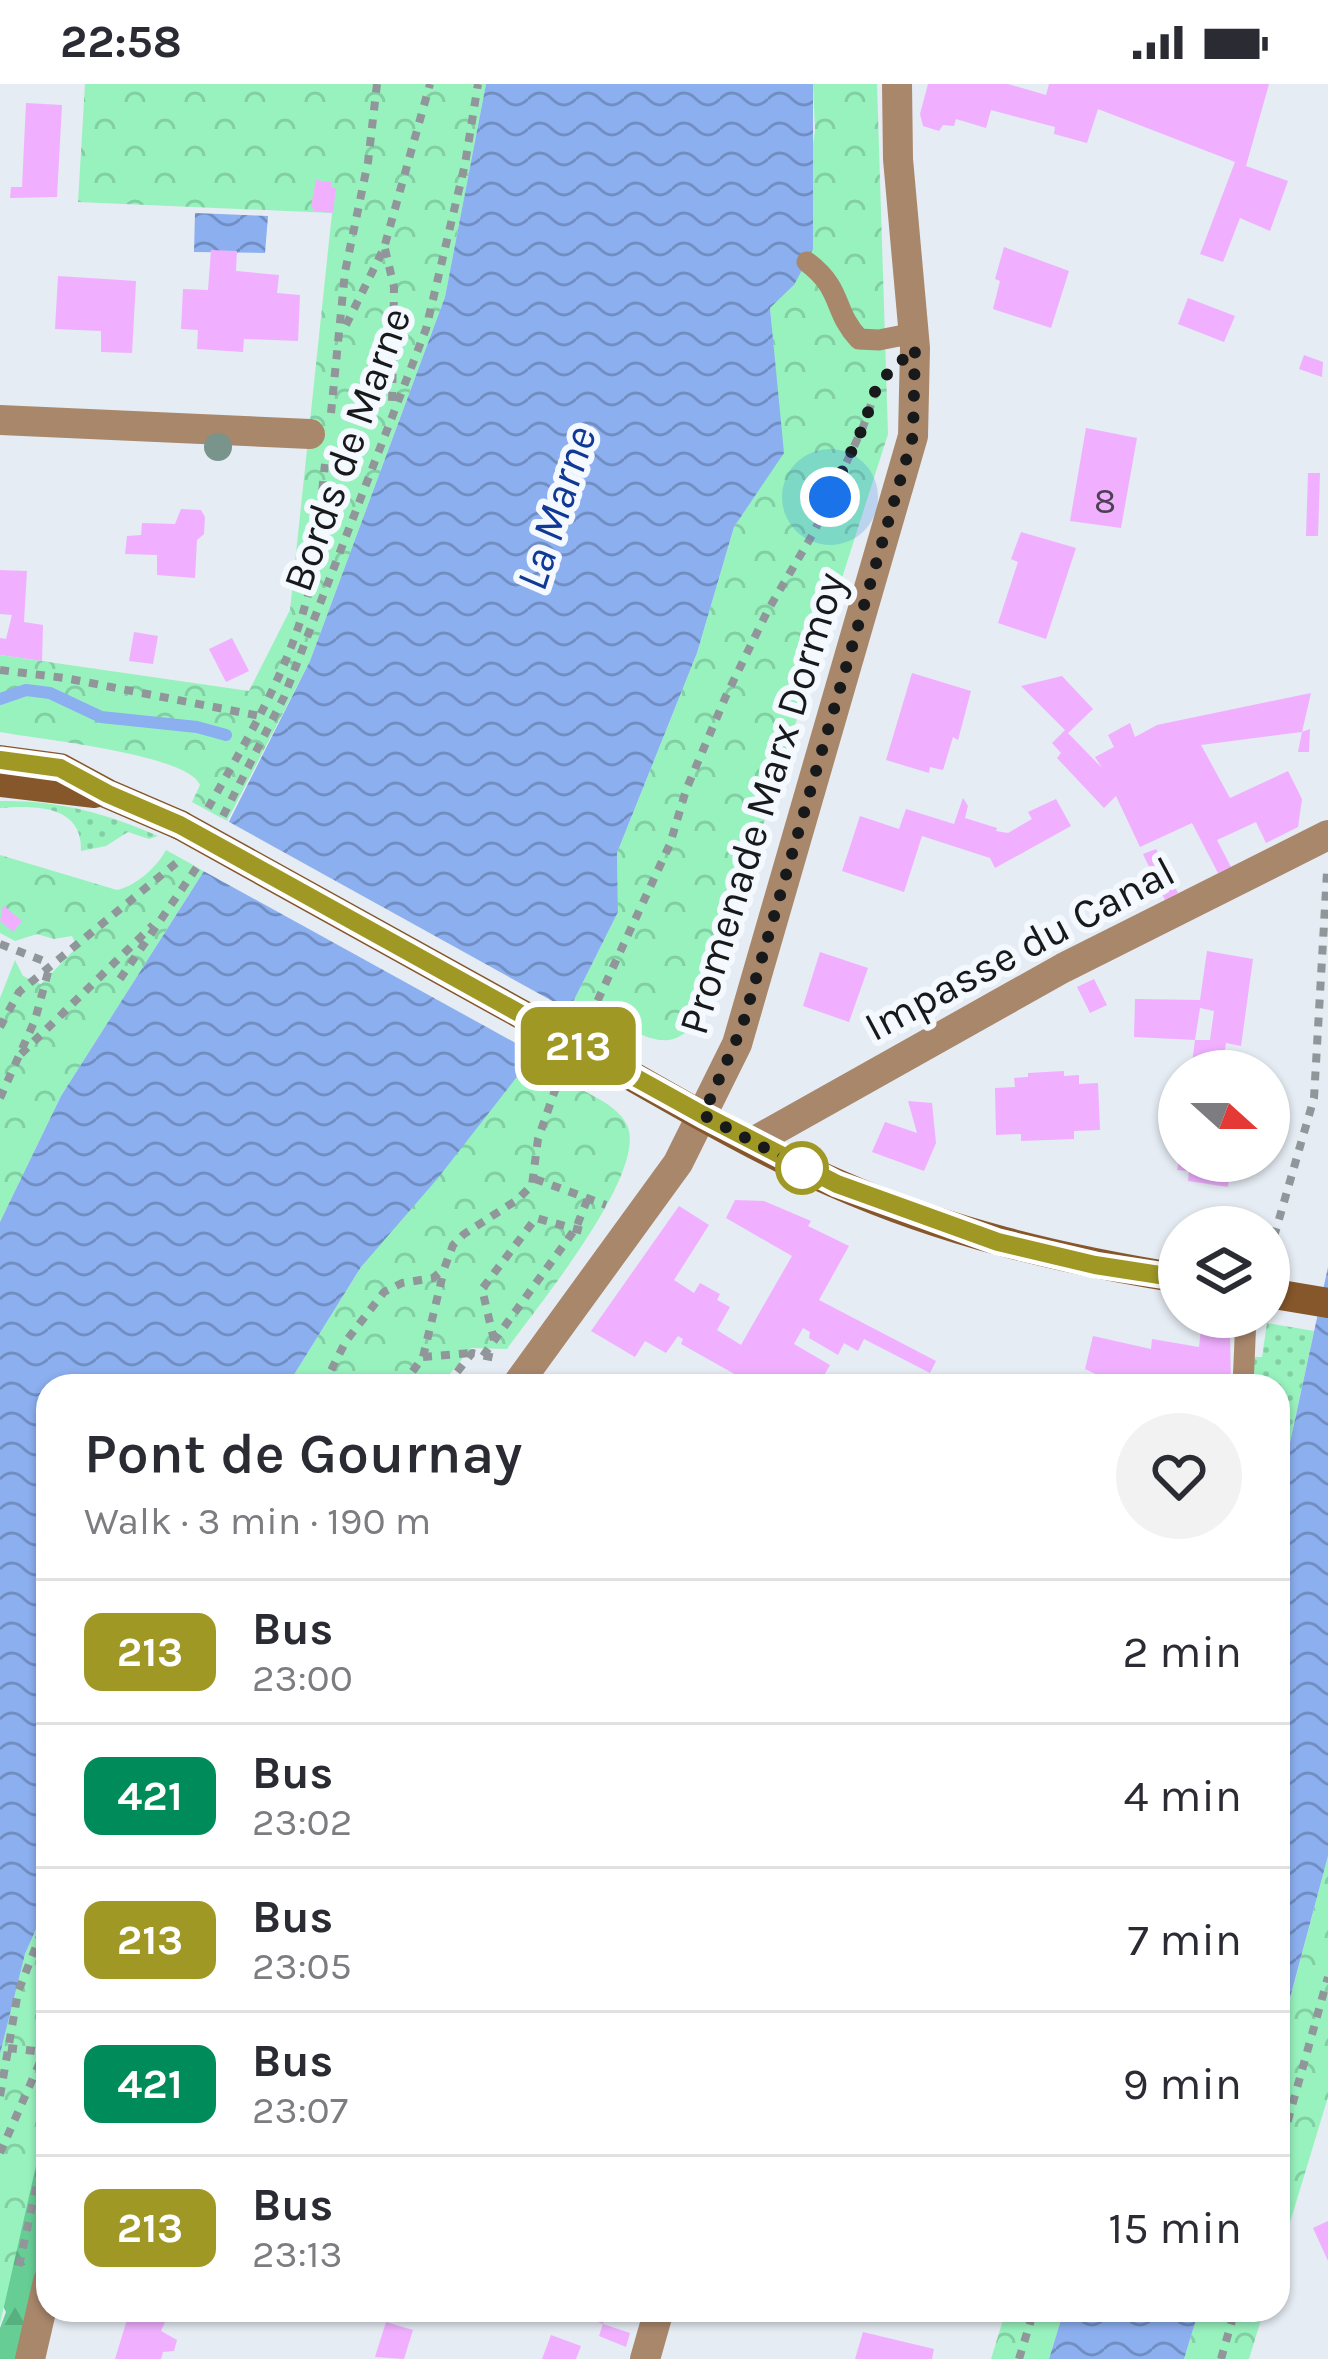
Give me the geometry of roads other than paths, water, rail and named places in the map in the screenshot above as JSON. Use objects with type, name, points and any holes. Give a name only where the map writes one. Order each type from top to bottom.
[{"type":"main road","points":[[0,760],[60,768],[108,794]]},
{"type":"main road","points":[[0,782],[108,794],[194,818],[578,1046],[799,1166],[978,1236],[1095,1265],[1158,1275]]},
{"type":"main road","points":[[1290,1296],[1328,1303]]},
{"type":"street","name":"Promenade Marx Dormoy","points":[[525,1374],[678,1163],[742,1027],[913,436],[915,340],[898,159],[897,84]]},
{"type":"street","points":[[0,420],[322,435]]},
{"type":"street","name":"Impasse du Canal","points":[[753,1142],[1063,968],[1328,835]]},
{"type":"street","points":[[30,2359],[33,2277]]},
{"type":"street","points":[[645,2359],[656,2322]]},
{"type":"lane","points":[[807,262],[829,278],[847,326],[859,339],[915,340]]},
{"type":"lane","points":[[1244,1374],[1245,1338]]},
{"type":"water","name":"La Marne","points":[[486,84],[813,84],[813,249],[794,285],[770,308],[784,453],[734,527],[697,653],[617,853],[618,912],[569,1010],[438,1178],[361,1267],[294,1374],[36,1374],[36,1929],[25,1954],[0,2054],[0,1222],[61,1096],[204,871],[310,661],[445,297]]},
{"type":"water","points":[[195,213],[268,216],[265,253],[194,252]]},
{"type":"water","points":[[1328,1267],[1328,1856],[1290,1998],[1290,1443]]},
{"type":"water","points":[[1060,2322],[1195,2322],[1184,2359],[1049,2359]]},
{"type":"waterway","points":[[0,699],[26,690],[50,693],[101,717],[197,727],[226,735]]}]
